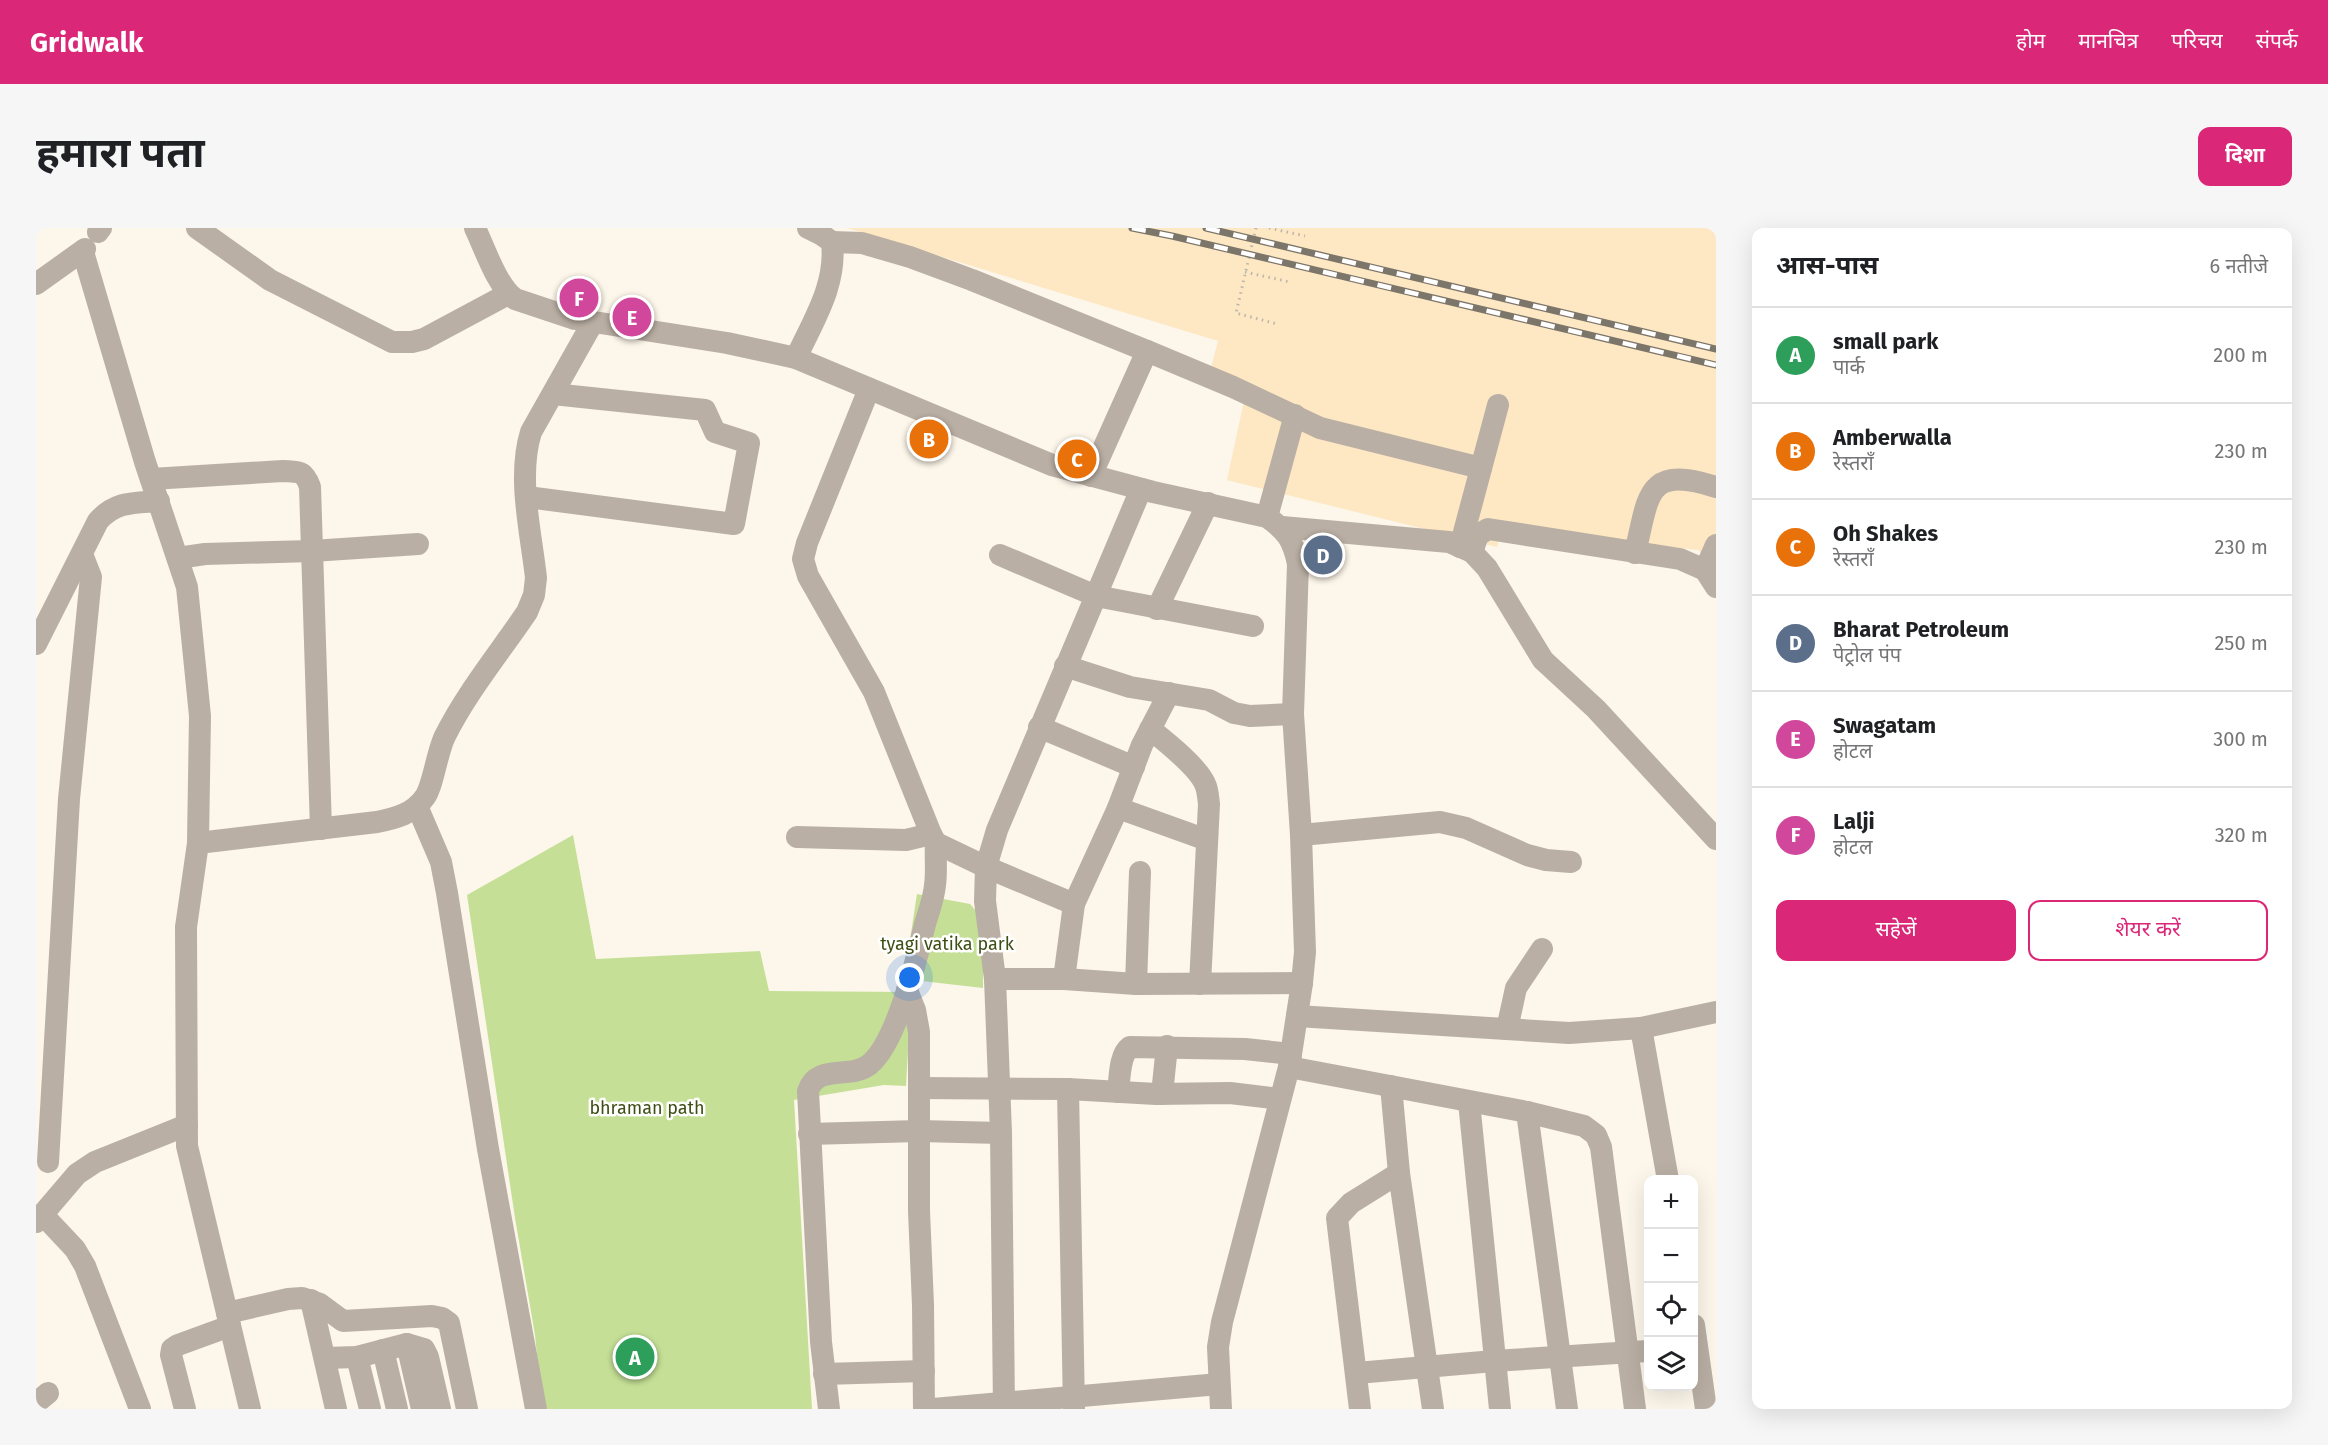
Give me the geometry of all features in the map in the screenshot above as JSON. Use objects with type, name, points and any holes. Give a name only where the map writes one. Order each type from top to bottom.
[{"type":"street","points":[[197,228],[270,280],[392,342],[412,342],[424,339],[508,294]]},
{"type":"street","points":[[474,228],[508,294],[515,299],[593,322],[727,343],[796,358],[1052,465],[1091,476],[1208,503],[1274,522],[1449,542],[1466,550],[1487,568],[1543,660],[1596,709],[1716,839]]},
{"type":"street","points":[[808,228],[832,242],[862,243],[910,257],[972,280],[1147,351],[1320,428],[1481,468]]},
{"type":"street","points":[[36,284],[91,240],[151,479],[187,587],[200,716],[198,843],[186,927],[187,1146],[250,1409]]},
{"type":"street","points":[[796,358],[828,290],[833,256],[832,242]]},
{"type":"street","points":[[198,843],[377,822],[402,816],[417,807],[427,795],[439,750],[452,723],[527,612],[534,595],[536,578],[524,468],[526,448],[531,432],[593,322]]},
{"type":"street","points":[[1091,476],[1147,351]]},
{"type":"street","points":[[829,1409],[815,1259],[808,1091],[817,1077],[862,1068],[872,1062],[888,1037],[913,976],[934,893],[934,839],[874,692],[808,576],[803,559],[807,543],[869,389]]},
{"type":"street","points":[[527,497],[734,524],[749,443],[715,432],[705,410],[553,394]]},
{"type":"street","points":[[1466,550],[1481,468],[1498,405]]},
{"type":"street","points":[[1274,522],[1295,415]]},
{"type":"street","points":[[151,479],[284,471],[302,473],[307,477],[310,487],[321,829]]},
{"type":"street","points":[[1635,553],[1649,496],[1657,485],[1667,480],[1699,482],[1716,487]]},
{"type":"street","points":[[1004,1406],[1001,1133],[995,979],[985,901],[986,867],[997,830],[1141,489]]},
{"type":"street","points":[[36,645],[98,521],[107,511],[123,504],[159,501]]},
{"type":"street","points":[[1157,609],[1208,503]]},
{"type":"street","points":[[1221,1409],[1218,1347],[1222,1322],[1290,1061],[1305,952],[1301,835],[1293,714],[1298,564],[1294,545],[1274,522]]},
{"type":"street","points":[[1466,550],[1478,535],[1488,529],[1680,559],[1710,579],[1716,545]]},
{"type":"street","points":[[178,558],[205,554],[312,551],[418,544]]},
{"type":"street","points":[[77,1174],[42,1163],[69,799],[91,577],[82,554]]},
{"type":"street","points":[[1000,555],[1096,596],[1253,626]]},
{"type":"street","points":[[1065,666],[1130,687],[1209,700],[1234,713],[1250,716],[1293,714]]},
{"type":"street","points":[[1064,979],[1074,904],[1118,808],[1150,729],[1169,693]]},
{"type":"street","points":[[1040,727],[1134,767]]},
{"type":"street","points":[[1150,729],[1173,748],[1205,783],[1209,804],[1200,984]]},
{"type":"street","points":[[417,807],[441,862],[488,1149],[536,1409]]},
{"type":"street","points":[[1118,808],[1207,840]]},
{"type":"street","points":[[1301,835],[1440,822],[1460,826],[1509,849],[1536,858],[1571,862]]},
{"type":"street","points":[[797,837],[934,839],[986,867],[1074,904]]},
{"type":"street","points":[[1136,984],[1140,872]]},
{"type":"street","points":[[1507,1029],[1516,988],[1542,949]]},
{"type":"street","points":[[995,979],[1064,979],[1136,984],[1302,983]]},
{"type":"street","points":[[907,990],[915,1010],[918,1032],[919,1211],[924,1409]]},
{"type":"street","points":[[1297,1016],[1569,1033],[1641,1028],[1716,1012]]},
{"type":"street","points":[[1641,1028],[1667,1175]]},
{"type":"street","points":[[1162,1094],[1167,1046]]},
{"type":"street","points":[[1118,1092],[1125,1050],[1130,1047],[1245,1049],[1391,1086],[1527,1112],[1584,1126],[1596,1135],[1598,1141],[1638,1351],[1635,1409]]},
{"type":"street","points":[[1391,1086],[1399,1173],[1433,1409]]},
{"type":"street","points":[[918,1088],[1068,1089],[1162,1094],[1230,1093],[1280,1099]]},
{"type":"street","points":[[1068,1089],[1074,1403]]},
{"type":"street","points":[[1469,1102],[1500,1409]]},
{"type":"street","points":[[1527,1112],[1567,1409]]},
{"type":"street","points":[[140,1409],[86,1266],[75,1249],[39,1218],[77,1174],[95,1162],[187,1125]]},
{"type":"street","points":[[809,1134],[919,1131],[1001,1133]]},
{"type":"street","points":[[1360,1409],[1337,1218],[1351,1203],[1399,1173]]},
{"type":"street","points":[[185,1409],[171,1355],[172,1349],[228,1320],[288,1299],[311,1300],[343,1321],[432,1316],[442,1318],[449,1323],[467,1409]]},
{"type":"street","points":[[311,1300],[336,1409]]},
{"type":"street","points":[[325,1358],[357,1358],[407,1344],[424,1349],[428,1357],[440,1409]]},
{"type":"street","points":[[407,1344],[422,1409]]},
{"type":"street","points":[[1702,1348],[1706,1409]]},
{"type":"street","points":[[383,1350],[398,1409]]},
{"type":"street","points":[[1357,1373],[1494,1360],[1638,1351]]},
{"type":"street","points":[[357,1358],[370,1409]]},
{"type":"street","points":[[824,1374],[924,1371]]},
{"type":"street","points":[[933,1409],[1074,1403],[1219,1384]]},
{"type":"path","points":[[1256,228],[1236,313],[1277,324]]},
{"type":"path","points":[[1269,228],[1305,236]]},
{"type":"path","points":[[1245,272],[1290,282]]},
{"type":"shaded area","points":[[847,228],[1716,228],[1716,566],[1698,550],[1610,540],[1503,523],[1497,547],[1227,480],[1248,382],[1210,371],[1218,341]]},
{"type":"green space","name":"bhraman path","points":[[573,835],[596,959],[760,951],[769,991],[909,992],[911,1002],[906,1086],[884,1085],[794,1100],[812,1409],[542,1409],[535,1335],[515,1218],[467,895]]},
{"type":"green space","name":"tyagi vatika park","points":[[917,894],[970,904],[983,919],[983,988],[904,979]]},
{"type":"railway","points":[[1132,228],[1716,365]]},
{"type":"railway","points":[[1206,228],[1716,349]]},
{"type":"place","name":"Lalji","points":[[579,298]]},
{"type":"place","name":"Swagatam","points":[[632,317]]},
{"type":"place","name":"Amberwalla","points":[[929,439]]},
{"type":"place","name":"Oh Shakes","points":[[1077,459]]},
{"type":"place","name":"Bharat Petroleum","points":[[1323,555]]},
{"type":"place","name":"small park","points":[[635,1357]]}]
